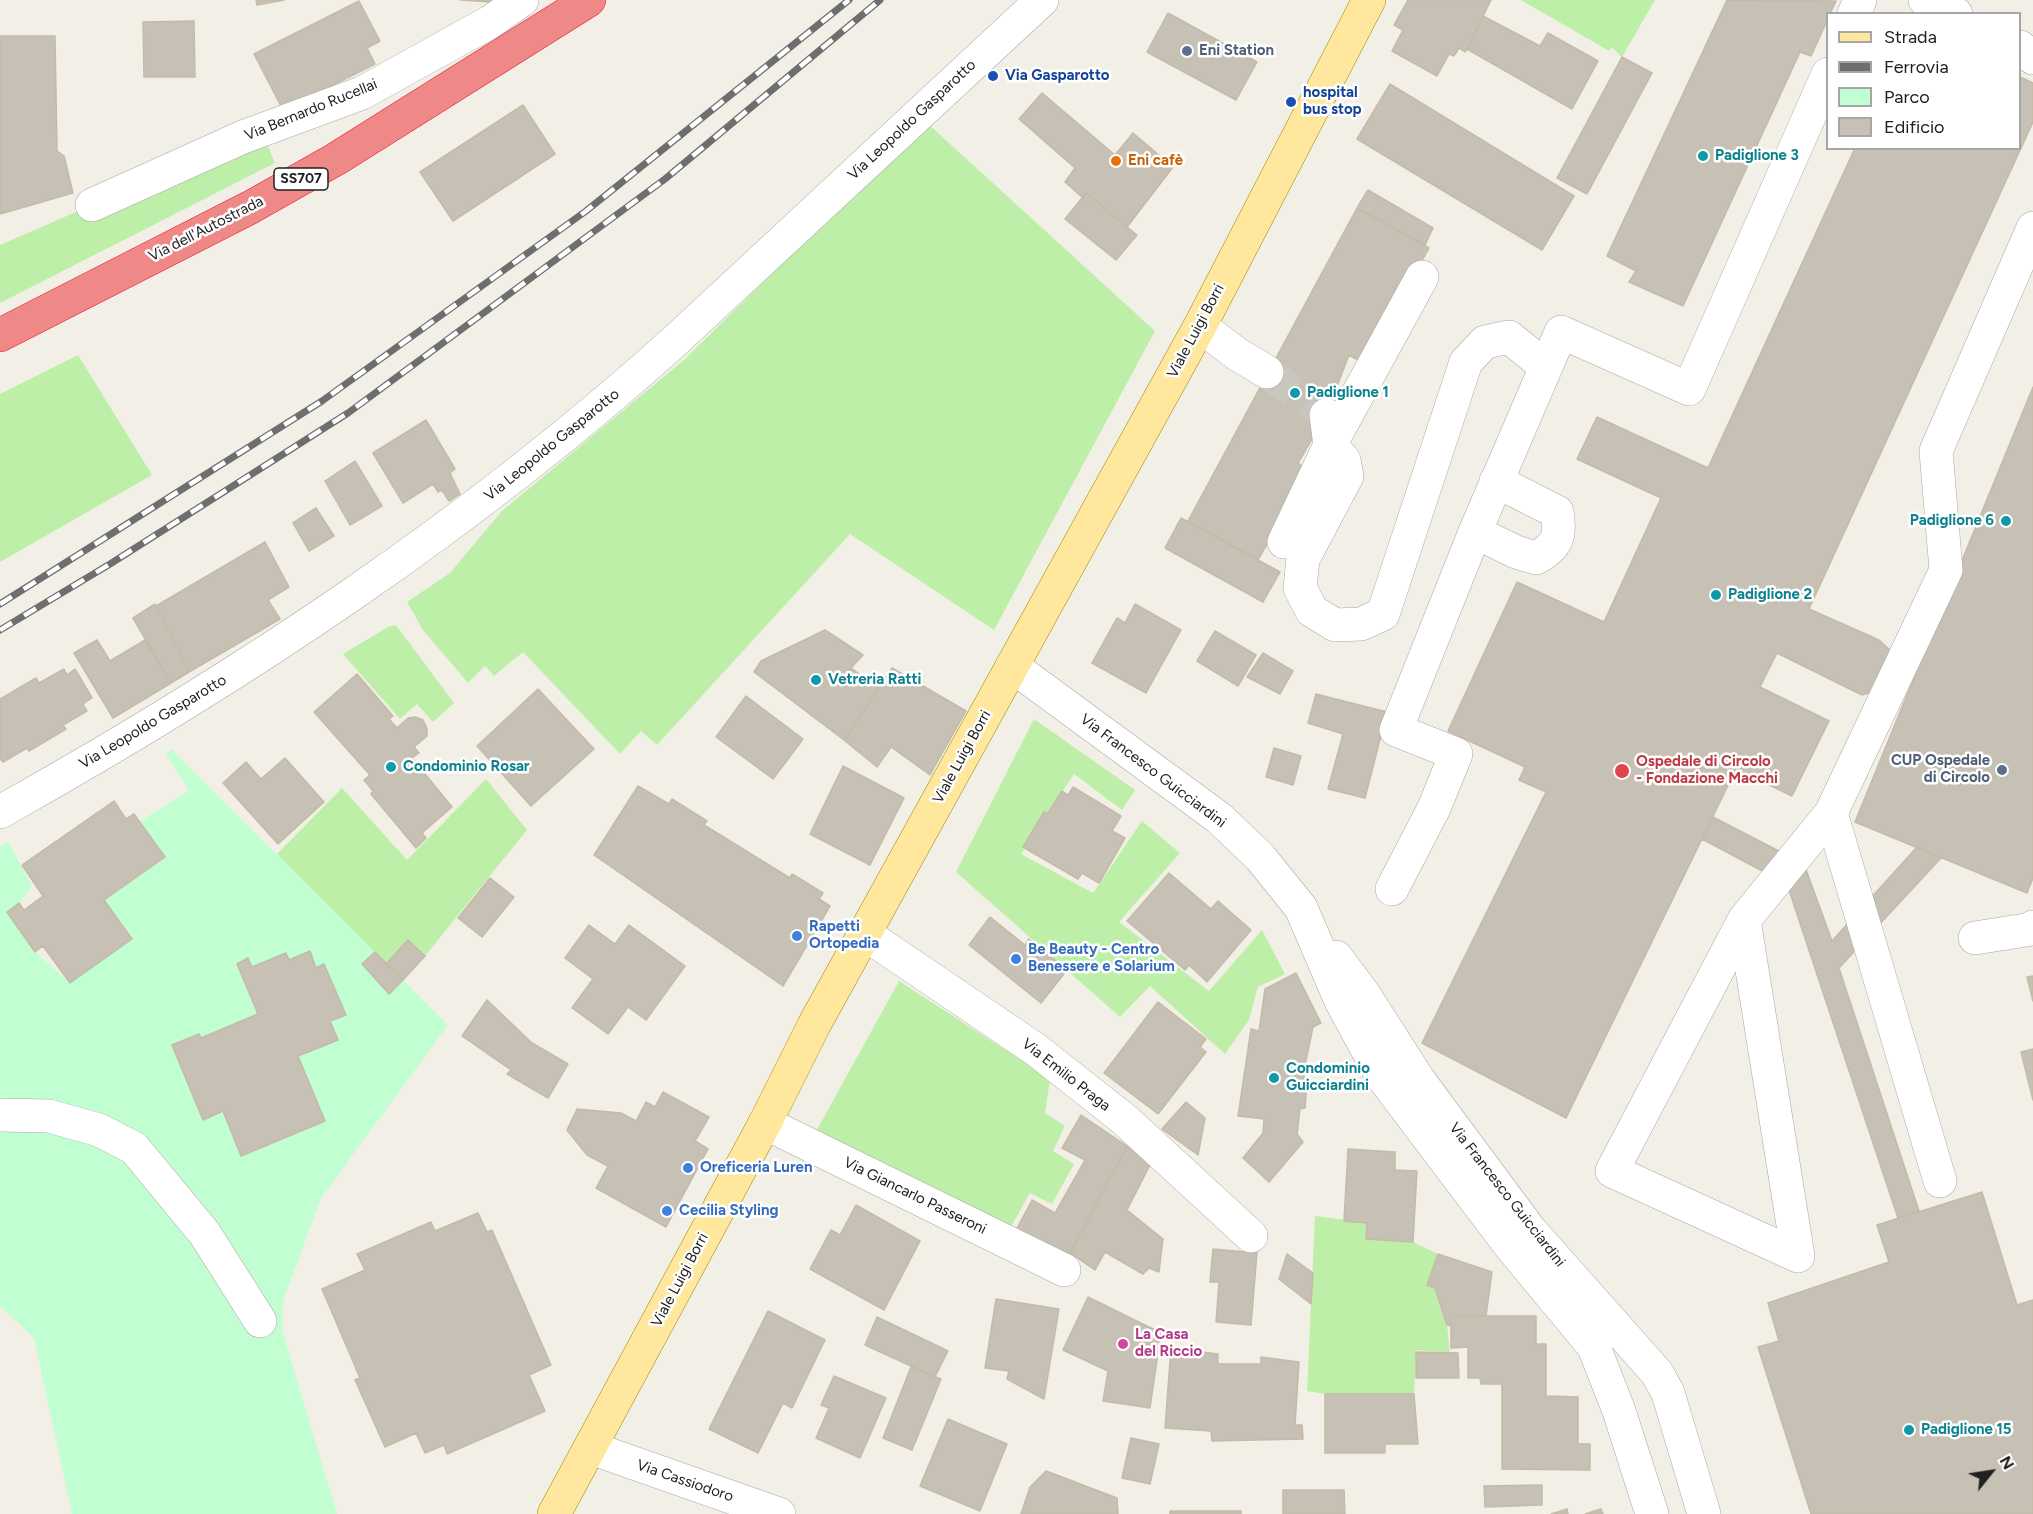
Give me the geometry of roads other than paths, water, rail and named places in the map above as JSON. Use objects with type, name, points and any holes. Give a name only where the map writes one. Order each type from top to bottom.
[{"type":"highway","name":"Via dell'Autostrada","points":[[0,334],[251,207],[336,159],[589,0]]},
{"type":"main road","name":"Viale Luigi Borri","points":[[554,1514],[865,934],[1200,326],[1369,0]]},
{"type":"street","name":"Via Bernardo Rucellai","points":[[92,205],[243,137],[362,93],[490,22],[522,0]]},
{"type":"street","name":"Via Leopoldo Gasparotto","points":[[0,812],[76,769],[263,654],[381,575],[518,474],[668,348],[1042,0]]},
{"type":"street","points":[[1925,0],[1952,12]]},
{"type":"street","points":[[2021,48],[2033,58]]},
{"type":"street","points":[[1392,889],[1434,808],[1456,754],[1396,730],[1496,481],[1561,332],[1689,388],[1826,76]]},
{"type":"street","points":[[1744,920],[1798,1256],[1612,1171],[1744,920],[1831,813],[1946,570],[1936,451],[2033,228]]},
{"type":"street","points":[[1284,542],[1328,430],[1422,277]]},
{"type":"street","points":[[1200,326],[1237,354],[1267,372]]},
{"type":"street","points":[[1328,430],[1344,460],[1347,476],[1304,559],[1300,588],[1312,610],[1335,625],[1361,624],[1383,614],[1466,362],[1485,342],[1509,338],[1546,367]]},
{"type":"street","points":[[1475,532],[1516,552],[1536,558],[1550,550],[1560,531],[1557,512],[1496,481]]},
{"type":"street","name":"Via Francesco Guicciardini","points":[[1012,666],[1219,818],[1260,857],[1363,993],[1418,1079],[1530,1230],[1657,1373],[1668,1394],[1704,1514]]},
{"type":"street","points":[[1831,813],[1940,1181]]},
{"type":"street","name":"Via Francesco Guicciardini","points":[[1305,915],[1341,1001],[1381,1076],[1511,1247],[1594,1347],[1619,1411],[1652,1514]]},
{"type":"street","points":[[1975,938],[2033,927]]},
{"type":"street","name":"Via Emilio Praga","points":[[865,934],[1035,1049],[1125,1120],[1251,1236]]},
{"type":"street","points":[[0,1115],[49,1116],[99,1130],[134,1148],[205,1234],[260,1321]]},
{"type":"street","name":"Via Giancarlo Passeroni","points":[[765,1123],[1064,1270]]},
{"type":"street","name":"Via Cassiodoro","points":[[591,1448],[779,1514]]},
{"type":"tunnel","points":[[1267,372],[1326,415]]},
{"type":"railway","points":[[0,604],[322,401],[586,211],[849,0]]},
{"type":"railway","points":[[0,630],[110,564],[348,413],[665,179],[880,0]]},
{"type":"place","name":"Eni Station","points":[[1187,51]]},
{"type":"place","name":"Via Gasparotto","points":[[993,76]]},
{"type":"place","name":"hospital bus stop","points":[[1291,102]]},
{"type":"place","name":"Padiglione 3","points":[[1703,156]]},
{"type":"place","name":"Eni cafè","points":[[1116,161]]},
{"type":"place","name":"Padiglione 1","points":[[1295,393]]},
{"type":"place","name":"Padiglione 6","points":[[2006,521]]},
{"type":"place","name":"Padiglione 2","points":[[1716,595]]},
{"type":"place","name":"Vetreria Ratti","points":[[816,680]]},
{"type":"place","name":"Condominio Rosar","points":[[391,767]]},
{"type":"place","name":"CUP Ospedale di Circolo","points":[[2002,770]]},
{"type":"place","name":"Ospedale di Circolo - Fondazione Macchi","points":[[1622,771]]},
{"type":"place","name":"Rapetti Ortopedia","points":[[797,936]]},
{"type":"place","name":"Be Beauty - Centro Benessere e Solarium","points":[[1016,959]]},
{"type":"place","name":"Condominio Guicciardini","points":[[1274,1078]]},
{"type":"place","name":"Oreficeria Luren","points":[[688,1168]]},
{"type":"place","name":"Cecilia Styling","points":[[667,1211]]},
{"type":"place","name":"La Casa del Riccio","points":[[1123,1344]]},
{"type":"place","name":"Padiglione 15","points":[[1909,1430]]}]
